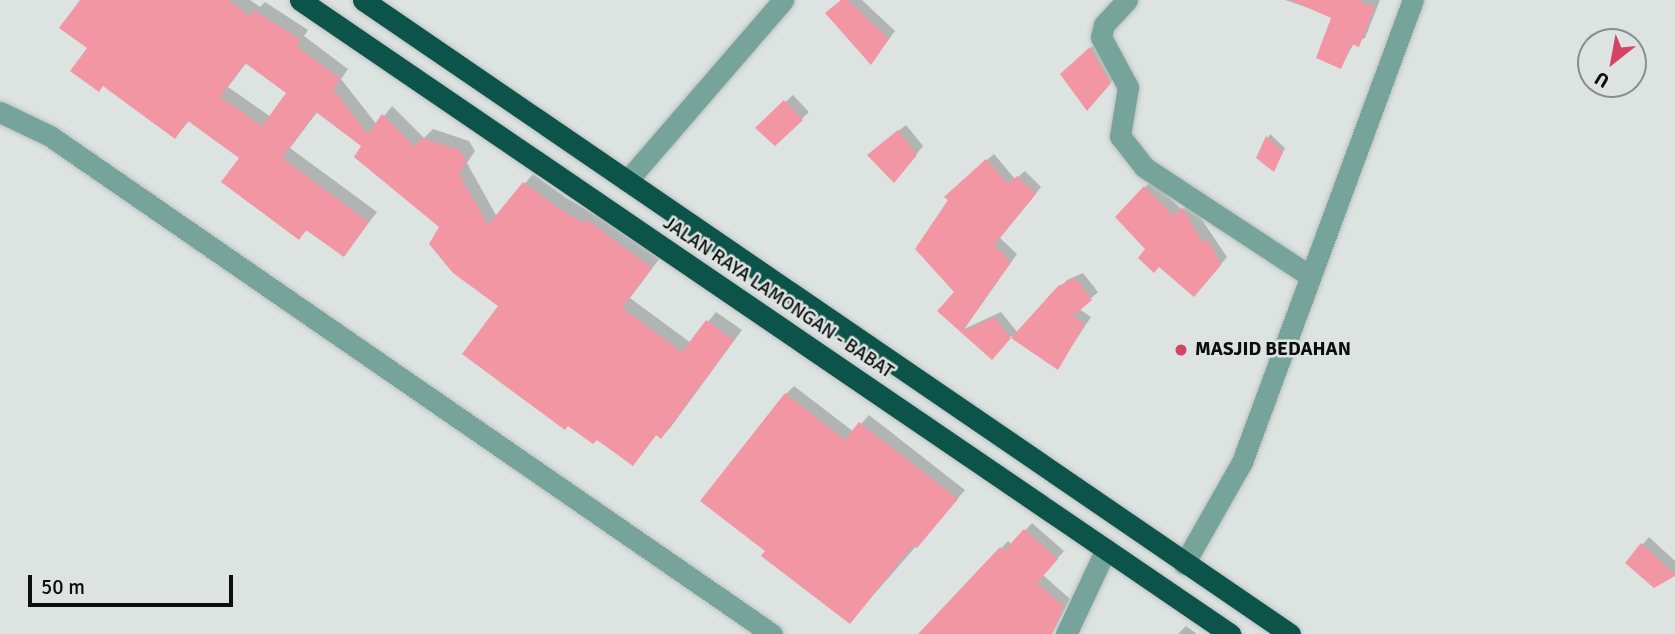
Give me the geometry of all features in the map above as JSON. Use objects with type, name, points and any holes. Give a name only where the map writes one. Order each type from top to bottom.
[{"type":"highway","name":"JALAN RAYA LAMONGAN - BABAT","points":[[300,0],[1230,634]]},
{"type":"highway","name":"JALAN RAYA LAMONGAN - BABAT","points":[[363,0],[1290,634]]},
{"type":"street","points":[[627,181],[783,0]]},
{"type":"street","points":[[1127,0],[1104,25],[1101,37],[1128,87],[1120,136],[1144,167],[1310,276]]},
{"type":"street","points":[[1184,564],[1242,462],[1413,0]]},
{"type":"street","points":[[0,113],[50,136],[772,634]]},
{"type":"street","points":[[1066,634],[1106,549]]},
{"type":"building","points":[[80,0],[228,0],[250,16],[254,10],[301,40],[296,46],[341,79],[333,89],[368,134],[382,114],[415,147],[422,138],[460,150],[467,162],[459,174],[488,225],[523,182],[584,223],[586,219],[652,268],[622,308],[682,352],[706,320],[734,340],[661,439],[656,435],[633,466],[597,440],[593,444],[568,426],[565,430],[462,354],[498,306],[453,273],[429,244],[439,227],[354,157],[361,146],[316,112],[282,158],[369,222],[344,257],[306,230],[299,240],[221,182],[239,158],[188,121],[175,139],[103,86],[99,92],[70,71],[87,48],[59,28]],"holes":[[[245,63],[286,93],[262,126],[220,97]]]},
{"type":"building","points":[[841,0],[848,0],[889,39],[871,65],[825,13]]},
{"type":"building","points":[[1290,0],[1357,0],[1375,7],[1359,47],[1352,44],[1341,69],[1316,58],[1331,18]]},
{"type":"building","points":[[1090,47],[1111,83],[1087,111],[1060,74]]},
{"type":"building","points":[[784,100],[803,120],[775,146],[755,128]]},
{"type":"building","points":[[898,130],[917,155],[894,183],[867,155]]},
{"type":"building","points":[[1266,136],[1283,152],[1274,172],[1256,158]]},
{"type":"building","points":[[986,159],[1008,184],[1017,176],[1036,194],[994,245],[1011,262],[962,332],[994,317],[1011,338],[992,360],[937,311],[954,292],[915,249],[948,200],[944,197]]},
{"type":"building","points":[[1144,186],[1174,216],[1182,207],[1203,243],[1208,239],[1221,265],[1194,297],[1159,267],[1154,273],[1138,258],[1145,249],[1115,217]]},
{"type":"building","points":[[1076,278],[1092,300],[1073,316],[1085,324],[1058,370],[1011,338],[1058,286]]},
{"type":"building","points":[[785,393],[845,440],[859,422],[958,499],[917,548],[913,545],[850,624],[761,556],[765,551],[700,501]]},
{"type":"building","points":[[1024,529],[1058,559],[1037,583],[1064,607],[1052,634],[918,634],[1000,547],[1004,551]]},
{"type":"building","points":[[1641,543],[1675,576],[1654,588],[1625,563]]},
{"type":"place","name":"MASJID BEDAHAN","points":[[1181,350]]}]
